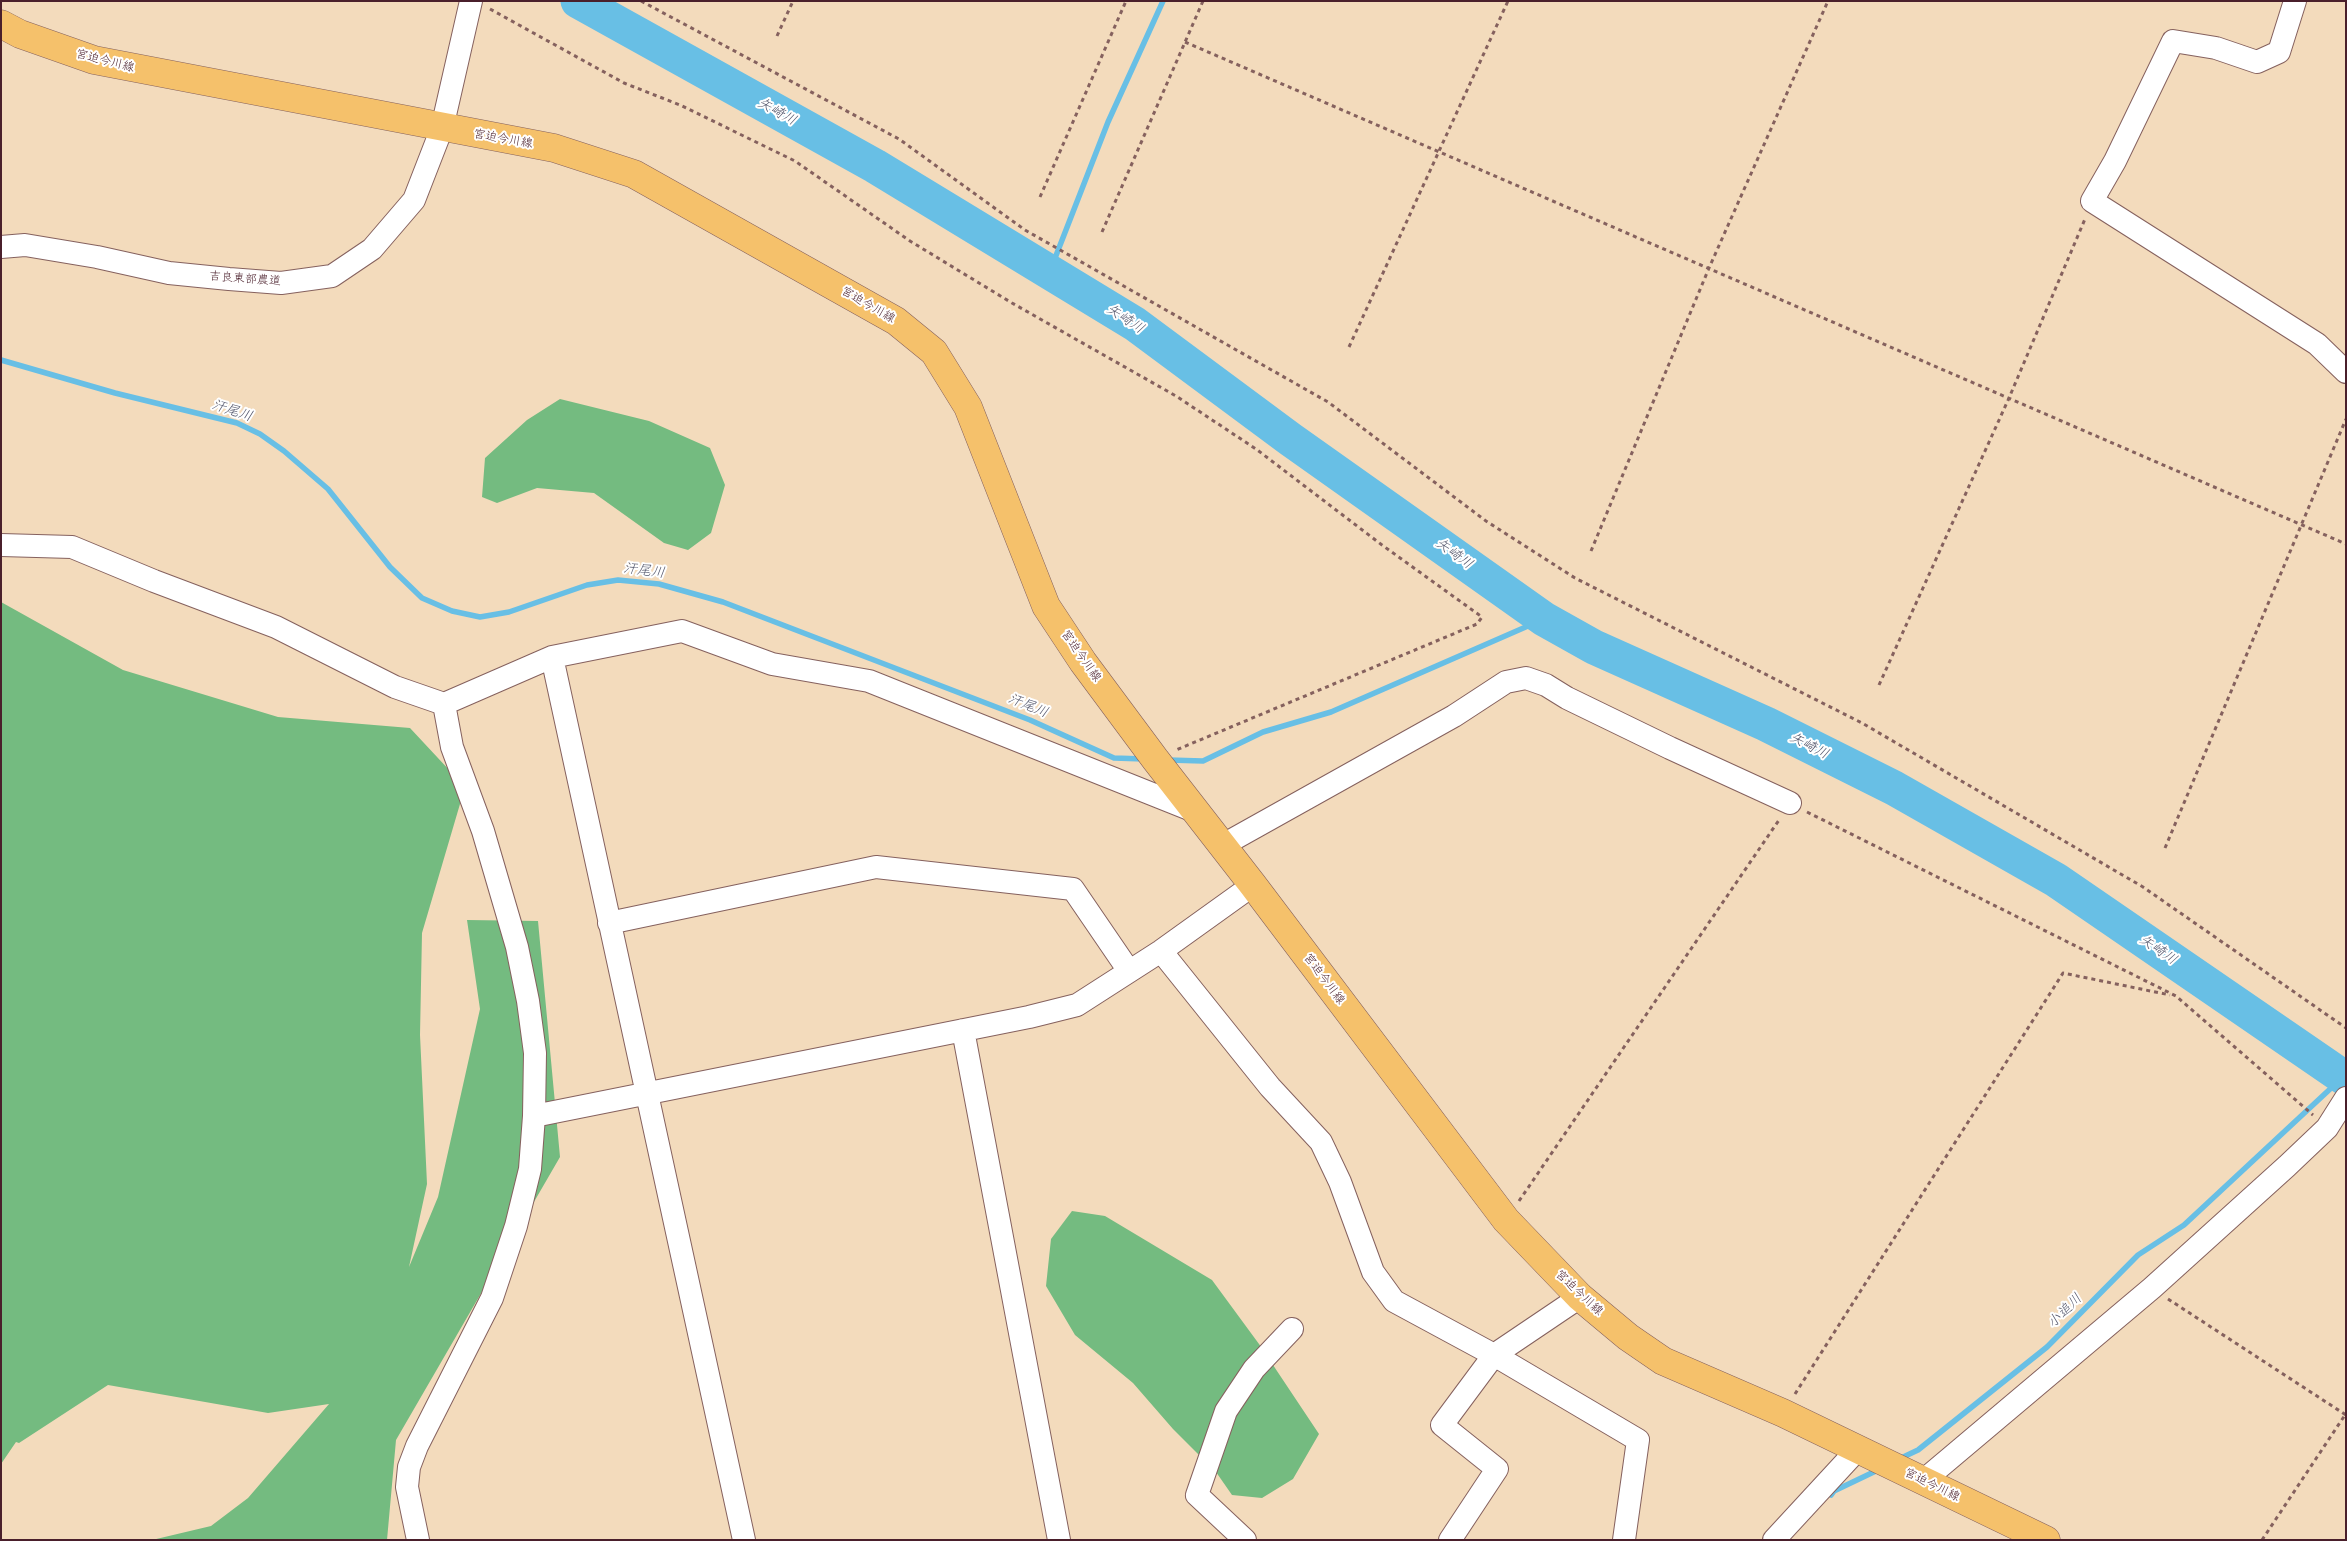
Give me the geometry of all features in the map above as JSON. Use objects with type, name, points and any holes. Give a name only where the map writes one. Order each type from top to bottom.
[{"type":"main road","name":"宮迫今川線","points":[[1,24],[20,34],[94,60],[554,148],[634,174],[896,321],[934,352],[968,406],[1046,606],[1083,662],[1155,759],[1254,885],[1506,1220],[1580,1297],[1628,1336],[1663,1361],[1783,1413],[2046,1540]]},
{"type":"street","points":[[2295,1],[2279,52],[2257,62],[2216,48],[2173,41],[2115,160],[2092,201],[2317,344],[2346,372]]},
{"type":"street","name":"吉良東部農道","points":[[1,247],[25,245],[97,257],[169,273],[229,279],[281,283],[332,276],[372,249],[414,200],[442,128],[477,3]]},
{"type":"street","points":[[1,545],[72,547],[154,581],[276,627],[394,686],[444,704],[552,657],[682,631],[772,664],[869,681],[1197,812]]},
{"type":"street","points":[[552,657],[645,1093],[744,1540]]},
{"type":"street","points":[[1223,845],[1454,716],[1506,682],[1526,678],[1546,685],[1567,698],[1644,736],[1790,803]]},
{"type":"street","points":[[418,1540],[407,1487],[409,1467],[416,1446],[492,1298],[516,1226],[530,1169],[534,1116],[535,1053],[528,1001],[517,947],[482,831],[452,747],[444,704]]},
{"type":"street","points":[[609,923],[876,867],[1073,889],[1129,971]]},
{"type":"street","points":[[534,1116],[963,1030],[1077,1005],[1161,950],[1254,885]]},
{"type":"street","points":[[1161,950],[1270,1087],[1321,1142],[1340,1182],[1373,1272],[1394,1301],[1494,1355],[1638,1440],[1624,1540]]},
{"type":"street","points":[[963,1030],[1058,1540]]},
{"type":"street","points":[[1923,1481],[2152,1288],[2330,1124],[2346,1098]]},
{"type":"street","points":[[1450,1540],[1497,1469],[1442,1425],[1494,1355],[1580,1297]]},
{"type":"street","points":[[1245,1540],[1197,1495],[1226,1411],[1254,1369],[1292,1328]]},
{"type":"street","points":[[1774,1540],[1858,1449]]},
{"type":"path","points":[[640,1],[898,139],[1025,230],[1328,402],[1486,521],[1575,578],[1862,723],[2142,887],[2346,1028]]},
{"type":"path","points":[[777,36],[793,1]]},
{"type":"path","points":[[1102,232],[1203,1]]},
{"type":"path","points":[[1349,347],[1508,1]]},
{"type":"path","points":[[1591,551],[1709,268],[1828,1]]},
{"type":"path","points":[[1040,197],[1125,2]]},
{"type":"path","points":[[477,3],[624,83],[680,105],[795,161],[910,241],[1012,303],[1176,396],[1256,450],[1382,545],[1482,617],[1477,624],[1155,759]]},
{"type":"path","points":[[1185,42],[2346,544]]},
{"type":"path","points":[[1879,685],[2009,398],[2092,201]]},
{"type":"path","points":[[2165,848],[2346,419]]},
{"type":"path","points":[[1506,1220],[1790,803],[2176,996],[2330,1124]]},
{"type":"path","points":[[1783,1413],[2063,973],[2176,996]]},
{"type":"path","points":[[2152,1288],[2346,1415],[2262,1540]]},
{"type":"green space","points":[[560,399],[649,421],[710,448],[725,485],[711,533],[688,550],[664,543],[594,493],[537,488],[497,503],[482,497],[485,458],[527,420]]},
{"type":"green space","points":[[1,602],[123,670],[278,717],[410,728],[465,787],[422,933],[420,1035],[427,1184],[409,1267],[438,1197],[480,1009],[467,920],[538,921],[560,1157],[396,1440],[387,1540],[152,1540],[211,1526],[248,1498],[329,1404],[268,1413],[108,1385],[19,1443],[16,1442],[1,1464]]},
{"type":"green space","points":[[1072,1211],[1105,1216],[1212,1280],[1259,1344],[1319,1434],[1293,1479],[1262,1498],[1232,1495],[1216,1472],[1173,1429],[1133,1383],[1075,1335],[1046,1286],[1051,1239]]},
{"type":"waterway","name":"矢崎川","points":[[578,1],[875,166],[1135,324],[1290,439],[1544,619],[1594,647],[1766,724],[1894,788],[2056,880],[2346,1079]]},
{"type":"waterway","points":[[1050,271],[1108,122],[1163,1]]},
{"type":"waterway","name":"汗尾川","points":[[1,360],[115,393],[237,423],[260,434],[284,451],[328,489],[390,567],[422,598],[452,611],[480,617],[509,612],[587,585],[618,580],[659,584],[723,602],[1030,720],[1114,758],[1144,759]]},
{"type":"waterway","points":[[1168,760],[1203,761],[1263,732],[1331,712],[1544,619]]},
{"type":"waterway","name":"小追川","points":[[1899,1459],[1918,1450],[2047,1347],[2138,1255],[2184,1225],[2343,1077]]},
{"type":"waterway","name":"小追川","points":[[1831,1495],[1834,1491],[1880,1469]]}]
